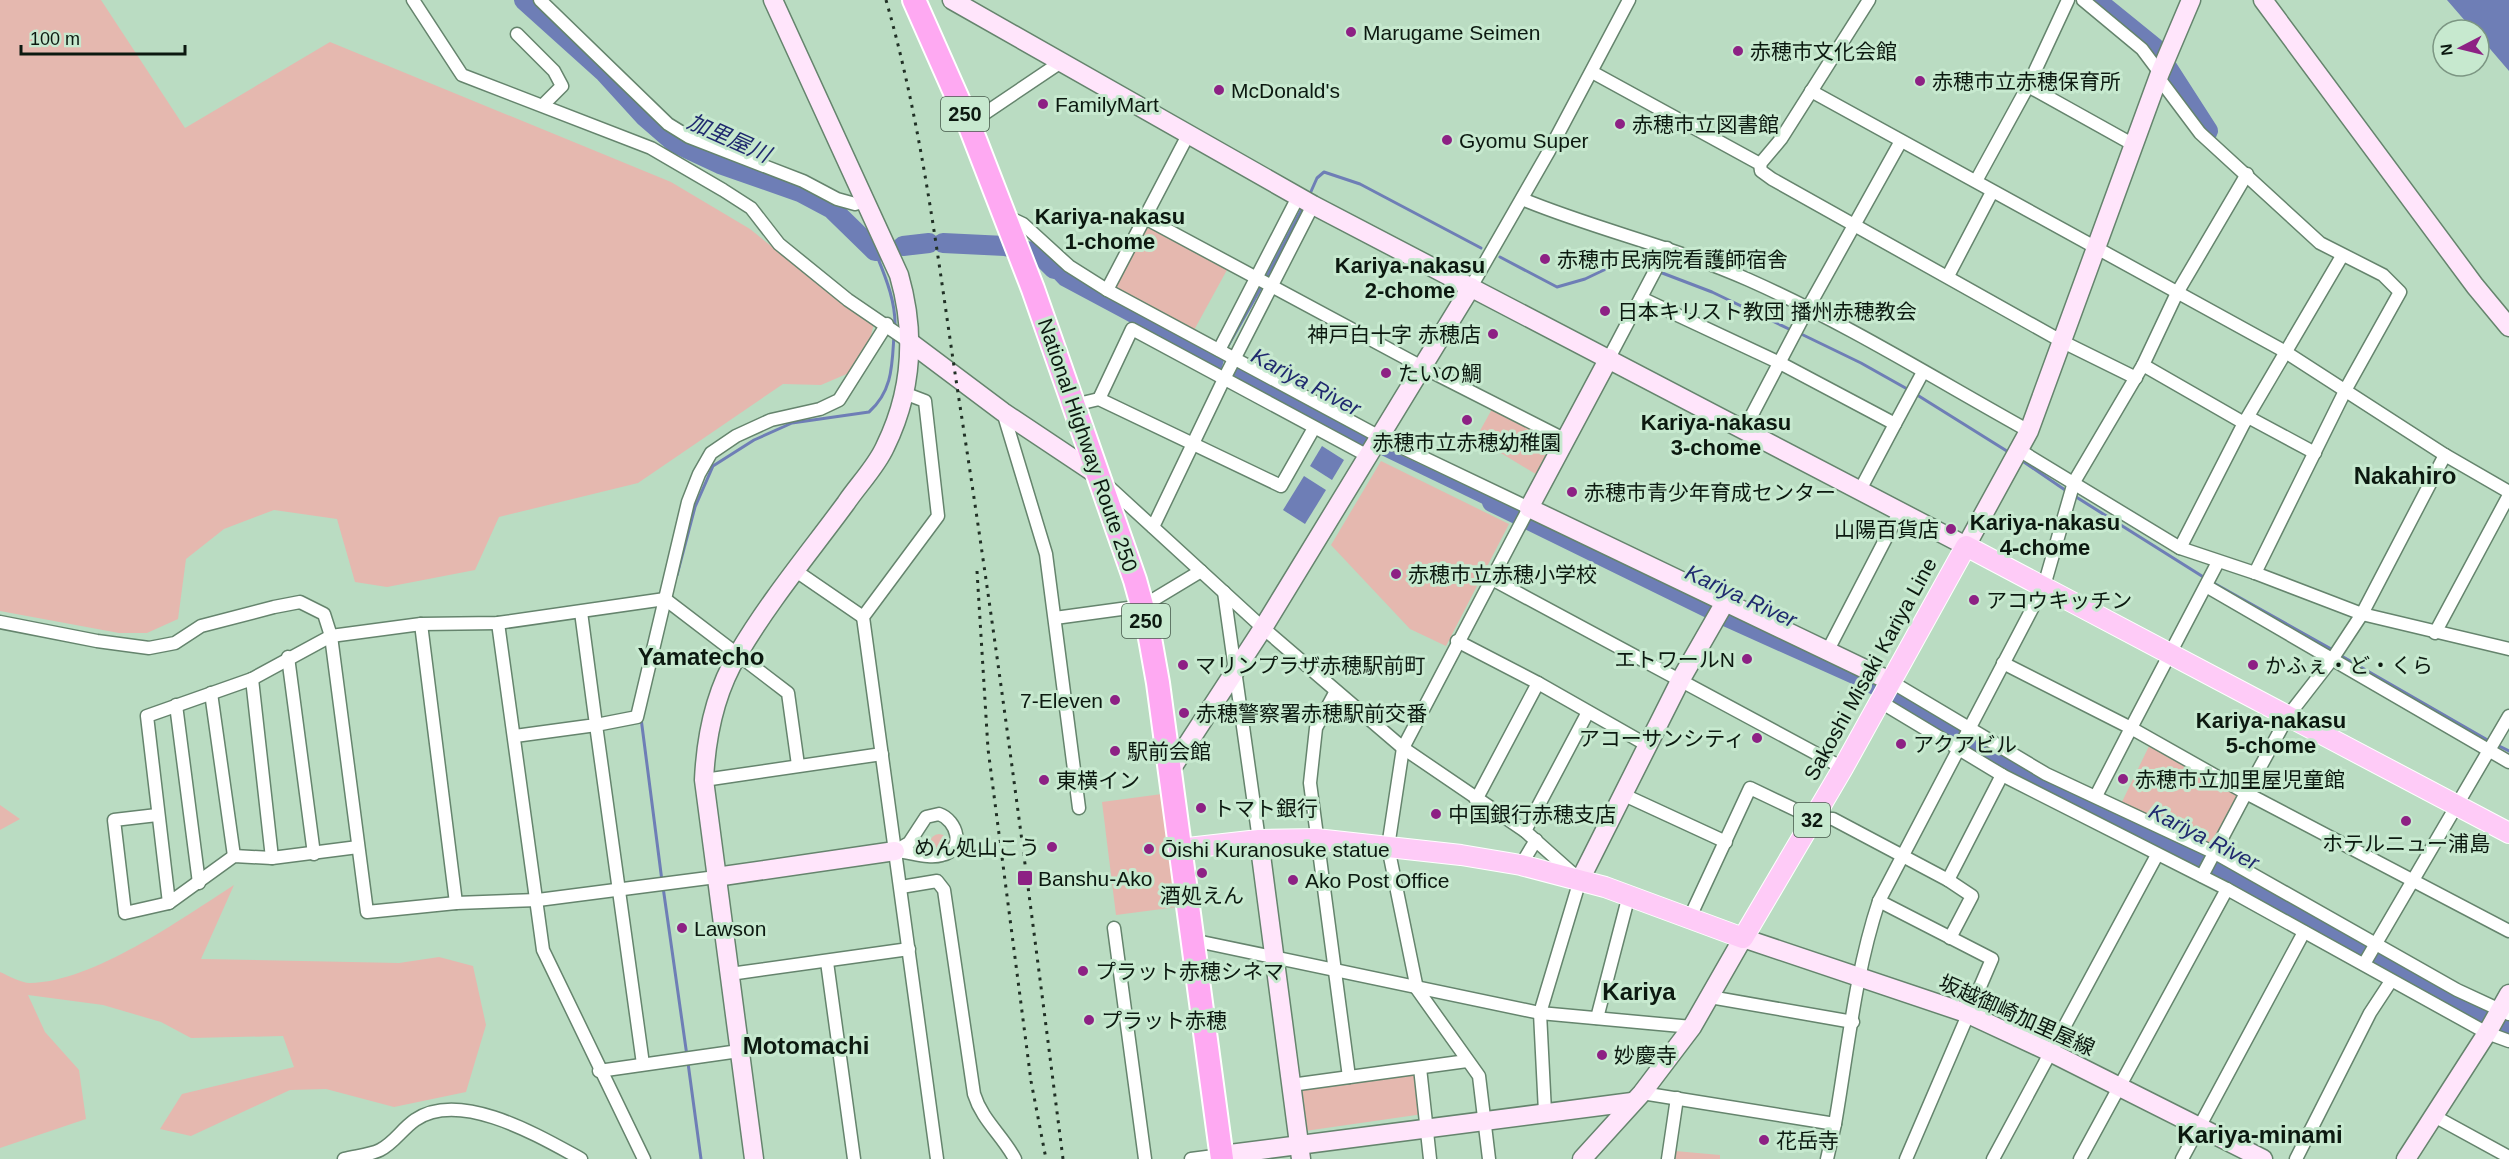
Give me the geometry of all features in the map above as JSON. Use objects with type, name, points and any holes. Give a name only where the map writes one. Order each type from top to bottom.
[{"type":"highway","name":"National Highway Route 250","points":[[914,0],[969,124],[1009,223],[1143,606],[1152,648],[1170,771],[1222,1157]]},
{"type":"main road","name":"Sakoshi Misaki Kariya Line","points":[[1743,938],[1843,768],[1966,546],[2509,833]]},
{"type":"main road","points":[[1179,849],[1259,840],[1316,839],[1461,855],[1521,865],[1580,880],[1629,895],[1743,938]]},
{"type":"street","points":[[413,0],[462,75],[651,148],[751,208],[779,244],[848,300],[886,324],[1003,412],[1099,476],[1115,495],[1263,628],[1403,748],[1476,800],[1525,831],[1580,880]]},
{"type":"street","points":[[540,0],[655,112],[689,137],[803,181],[837,200],[855,204],[866,201]]},
{"type":"street","points":[[754,1159],[704,780],[706,746],[713,714],[738,654],[884,449],[904,393],[911,343],[910,319],[899,275],[773,0]]},
{"type":"street","points":[[952,0],[1305,201],[1966,546],[2029,431],[2162,69],[2191,0]]},
{"type":"street","points":[[1170,771],[1263,628],[1424,368],[1522,200],[1629,0]]},
{"type":"street","points":[[1869,0],[1781,139],[1760,164],[1761,171],[2062,342],[2136,378]]},
{"type":"street","points":[[1976,181],[2028,86],[2068,0]]},
{"type":"street","points":[[2083,0],[2142,49],[2162,69],[2200,133],[2320,243],[2383,275],[2400,292],[2347,387],[2255,573]]},
{"type":"street","points":[[2263,0],[2475,286],[2509,327]]},
{"type":"street","points":[[517,34],[554,71],[562,87],[543,105]]},
{"type":"street","points":[[969,124],[1060,62]]},
{"type":"street","points":[[1592,72],[1760,164]]},
{"type":"street","points":[[2028,86],[2134,145]]},
{"type":"street","points":[[1811,90],[1992,192],[2284,351],[2346,393],[2509,493],[2435,633]]},
{"type":"street","points":[[1107,290],[1188,135]]},
{"type":"street","points":[[1744,430],[1808,308],[1901,141]]},
{"type":"street","points":[[1827,1159],[1867,936],[1879,901],[2044,586],[2074,482],[2143,366],[2177,293],[2247,174]]},
{"type":"street","points":[[1948,276],[1992,192]]},
{"type":"street","points":[[1522,200],[1566,217],[1667,248],[1748,279],[1808,308],[2029,431]]},
{"type":"street","points":[[1153,527],[1225,377],[1228,355],[1257,279],[1305,201]]},
{"type":"street","points":[[1228,355],[1271,287],[1305,201]]},
{"type":"street","points":[[1145,218],[1271,287],[1564,440]]},
{"type":"street","points":[[1009,223],[1023,224],[1068,266],[1107,290],[1228,355],[1374,447]]},
{"type":"street","points":[[1489,1159],[1479,1076],[1417,989],[1388,847],[1403,748],[1457,640],[1667,248]]},
{"type":"street","points":[[2180,548],[2284,351],[2342,256]]},
{"type":"street","points":[[1641,298],[1780,363],[1895,424]]},
{"type":"street","points":[[515,735],[596,725],[637,717],[688,502],[699,474],[711,453],[736,436],[771,420],[820,409],[839,400],[886,324]]},
{"type":"street","points":[[1099,399],[1132,329],[1225,377],[1314,428],[1374,447],[1828,650],[1890,681],[2046,774],[2215,853],[2457,990],[2504,1008],[2406,1159]]},
{"type":"street","points":[[2143,366],[2315,453]]},
{"type":"street","points":[[1860,490],[1923,372]]},
{"type":"street","points":[[904,393],[925,401],[938,516],[863,617],[937,1159]]},
{"type":"street","points":[[1074,405],[1099,399],[1281,486],[1314,428]]},
{"type":"street","points":[[1003,412],[1046,554],[1079,808]]},
{"type":"street","points":[[2019,450],[2180,548],[2255,573],[2362,614],[2509,649]]},
{"type":"street","points":[[2202,876],[2288,716],[2333,658],[2362,614],[2445,455]]},
{"type":"street","points":[[1828,650],[1900,511]]},
{"type":"street","points":[[2096,796],[2168,653],[2218,562]]},
{"type":"street","points":[[796,571],[863,617]]},
{"type":"street","points":[[1055,618],[1143,606],[1201,571]]},
{"type":"street","points":[[1490,578],[1843,768]]},
{"type":"street","points":[[2206,586],[2509,762]]},
{"type":"street","points":[[1224,592],[1300,1152]]},
{"type":"street","points":[[168,903],[147,716],[252,679],[288,657],[331,636],[421,624],[498,623],[665,599],[788,693],[798,765]]},
{"type":"street","points":[[0,622],[86,639],[149,648],[175,643],[201,626],[229,617],[300,603],[324,614],[331,636],[367,912],[456,903],[538,900],[895,851],[921,853],[930,858],[946,855],[954,848],[956,840],[954,826],[949,818],[939,814],[926,817],[909,843],[895,851]]},
{"type":"street","points":[[1545,1112],[1540,1013],[1580,880],[1681,679],[1725,604]]},
{"type":"street","points":[[581,612],[643,1064]]},
{"type":"street","points":[[498,623],[538,900],[543,950],[599,1071],[644,1159]]},
{"type":"street","points":[[421,624],[456,903]]},
{"type":"street","points":[[1457,640],[1647,745]]},
{"type":"street","points":[[288,657],[314,854]]},
{"type":"street","points":[[2003,663],[2131,728],[2246,793],[2414,879],[2509,931]]},
{"type":"street","points":[[252,679],[272,858]]},
{"type":"street","points":[[1476,800],[1538,683]]},
{"type":"street","points":[[1336,691],[1316,728],[1310,783],[1349,1077]]},
{"type":"street","points":[[211,693],[234,856]]},
{"type":"street","points":[[1879,701],[2002,775],[2227,889],[2391,981],[2509,1041]]},
{"type":"street","points":[[176,705],[199,883]]},
{"type":"street","points":[[1525,831],[1588,712]]},
{"type":"street","points":[[2364,964],[2509,716]]},
{"type":"street","points":[[704,780],[882,754]]},
{"type":"street","points":[[1948,880],[2002,775]]},
{"type":"street","points":[[1690,917],[1750,788],[1813,818],[1833,819],[1948,880],[1972,896],[1950,938]]},
{"type":"street","points":[[1622,794],[1726,842]]},
{"type":"street","points":[[157,815],[114,820],[125,913],[168,903],[234,856],[272,858],[358,847]]},
{"type":"street","points":[[1521,865],[1536,840]]},
{"type":"street","points":[[1993,1159],[2157,855]]},
{"type":"street","points":[[901,887],[937,881],[944,890],[974,1094],[980,1112],[1005,1140],[1016,1159]]},
{"type":"street","points":[[2080,1159],[2227,889]]},
{"type":"street","points":[[1597,1018],[1629,895]]},
{"type":"street","points":[[1879,901],[1992,959],[1966,1013],[1906,1159]]},
{"type":"street","points":[[1114,928],[1145,1159]]},
{"type":"street","points":[[2182,1159],[2304,932]]},
{"type":"street","points":[[1582,1159],[1637,1097],[1692,1027],[1743,938]]},
{"type":"street","name":"坂越御崎加里屋線","points":[[1743,938],[1966,1013],[2052,1053],[2263,1159]]},
{"type":"street","points":[[1192,940],[1540,1013],[1692,1027]]},
{"type":"street","points":[[730,974],[909,949]]},
{"type":"street","points":[[827,962],[854,1159]]},
{"type":"street","points":[[2296,1159],[2370,1013],[2391,981]]},
{"type":"street","points":[[1710,997],[1853,1022]]},
{"type":"street","points":[[599,1071],[739,1051]]},
{"type":"street","points":[[1290,1085],[1467,1061]]},
{"type":"street","points":[[1420,1068],[1430,1159]]},
{"type":"street","points":[[1191,1159],[1300,1152],[1426,1128],[1637,1097],[1677,1098],[1835,1124]]},
{"type":"street","points":[[1668,1159],[1677,1098]]},
{"type":"street","points":[[344,1159],[380,1150],[415,1120],[437,1110],[457,1109],[467,1109],[496,1119],[581,1159]]},
{"type":"street","points":[[2434,1116],[2509,1157]]},
{"type":"shaded area","points":[[0,0],[101,0],[185,128],[330,42],[671,182],[750,229],[822,287],[874,323],[869,344],[856,370],[821,385],[783,384],[638,483],[499,517],[475,570],[387,587],[355,582],[337,519],[274,510],[224,529],[186,559],[178,619],[147,633],[119,633],[0,611]]},
{"type":"shaded area","points":[[1150,225],[1228,268],[1193,332],[1116,289],[1114,285],[1145,226]]},
{"type":"shaded area","points":[[1492,409],[1557,440],[1539,476],[1476,438]]},
{"type":"shaded area","points":[[1381,461],[1509,524],[1446,646],[1410,629],[1331,545]]},
{"type":"shaded area","points":[[2152,740],[2246,793],[2215,853],[2119,808]]},
{"type":"shaded area","points":[[1162,794],[1177,907],[1116,915],[1102,802]]},
{"type":"shaded area","points":[[0,805],[20,819],[0,830]]},
{"type":"shaded area","points":[[935,834],[943,834],[948,839],[946,850],[935,852],[930,847],[930,839]]},
{"type":"shaded area","points":[[234,885],[201,959],[399,963],[439,957],[473,966],[486,1025],[466,1092],[394,1107],[326,1089],[290,1090],[191,1136],[160,1129],[182,1094],[294,1067],[283,1036],[191,1038],[161,1022],[103,1005],[28,995],[45,1032],[79,1070],[86,1119],[0,1148],[0,972],[19,981],[30,983],[55,980],[81,972],[108,961],[163,931]]},
{"type":"shaded area","points":[[1413,1072],[1418,1074],[1423,1114],[1305,1131],[1299,1090],[1301,1087]]},
{"type":"shaded area","points":[[1675,1151],[1720,1155],[1720,1159],[1675,1159]]},
{"type":"water","points":[[2447,0],[2509,0],[2509,71],[2491,50],[2491,18],[2463,18]]},
{"type":"water","points":[[1032,241],[1072,276],[1224,360],[1221,371],[1060,285],[1037,261],[1029,242]]},
{"type":"water","points":[[1236,366],[1366,435],[1367,439],[1361,449],[1230,378]]},
{"type":"water","points":[[1322,446],[1344,460],[1332,480],[1310,466]]},
{"type":"water","points":[[1386,448],[1516,509],[1514,519],[1381,455]]},
{"type":"water","points":[[1304,476],[1326,490],[1305,524],[1283,510]]},
{"type":"waterway","name":"加里屋川","points":[[524,0],[604,72],[645,117],[675,143],[720,164],[800,192],[832,209],[875,251],[879,251]]},
{"type":"waterway","points":[[2096,0],[2154,47],[2208,131]]},
{"type":"waterway","points":[[1309,196],[1317,178],[1324,172],[1360,184],[1481,248]]},
{"type":"waterway","points":[[1266,278],[1303,207]]},
{"type":"waterway","name":"Kariya River","points":[[903,246],[929,243]]},
{"type":"waterway","name":"Kariya River","points":[[943,243],[1005,246],[1039,254],[1054,269]]},
{"type":"waterway","points":[[875,251],[892,298],[895,328]]},
{"type":"waterway","points":[[1500,257],[1557,287],[1585,279],[1627,259],[1651,269]]},
{"type":"waterway","points":[[1657,271],[1712,292],[1791,330]]},
{"type":"waterway","points":[[1225,351],[1263,284]]},
{"type":"waterway","points":[[1797,332],[1861,363],[1909,390]]},
{"type":"waterway","points":[[677,575],[695,507],[713,466],[754,440],[792,423],[869,412],[877,404],[887,386],[892,367],[894,335]]},
{"type":"waterway","points":[[1914,393],[2010,453]]},
{"type":"waterway","points":[[2021,460],[2068,492]]},
{"type":"waterway","points":[[2073,495],[2205,578]]},
{"type":"waterway","name":"Kariya River","points":[[1492,502],[1727,617],[1863,678],[2056,790],[2192,856],[2479,1015],[2509,1027]]},
{"type":"waterway","points":[[2210,581],[2333,650]]},
{"type":"waterway","points":[[2338,654],[2491,742]]},
{"type":"waterway","points":[[641,718],[662,881]]},
{"type":"waterway","points":[[2497,745],[2509,751]]},
{"type":"waterway","points":[[663,887],[687,1056]]},
{"type":"waterway","points":[[688,1063],[701,1159]]},
{"type":"railway","points":[[886,0],[911,100],[937,253],[1001,688],[1063,1159]]},
{"type":"railway","points":[[977,571],[988,749],[1031,1081],[1046,1159]]},
{"type":"place","name":"Marugame Seimen","points":[[1351,32]]},
{"type":"place","name":"赤穂市文化会館","points":[[1738,51]]},
{"type":"place","name":"赤穂市立赤穂保育所","points":[[1920,81]]},
{"type":"place","name":"McDonald's","points":[[1219,90]]},
{"type":"place","name":"FamilyMart","points":[[1043,104]]},
{"type":"place","name":"赤穂市立図書館","points":[[1620,124]]},
{"type":"place","name":"Gyomu Super","points":[[1447,140]]},
{"type":"place","name":"赤穂市民病院看護師宿舎","points":[[1545,259]]},
{"type":"place","name":"日本キリスト教団 播州赤穂教会","points":[[1605,311]]},
{"type":"place","name":"神戸白十字 赤穂店","points":[[1493,334]]},
{"type":"place","name":"たいの鯛","points":[[1386,373]]},
{"type":"place","name":"赤穂市立赤穂幼稚園","points":[[1467,420]]},
{"type":"place","name":"赤穂市青少年育成センター","points":[[1572,492]]},
{"type":"place","name":"山陽百貨店","points":[[1951,529]]},
{"type":"place","name":"赤穂市立赤穂小学校","points":[[1396,574]]},
{"type":"place","name":"アコウキッチン","points":[[1974,600]]},
{"type":"place","name":"エトワールN","points":[[1747,659]]},
{"type":"place","name":"マリンプラザ赤穂駅前町","points":[[1183,665]]},
{"type":"place","name":"かふぇ・ど・くら","points":[[2253,665]]},
{"type":"place","name":"7-Eleven","points":[[1115,700]]},
{"type":"place","name":"赤穂警察署赤穂駅前交番","points":[[1184,713]]},
{"type":"place","name":"アコーサンシティ","points":[[1757,738]]},
{"type":"place","name":"アクアビル","points":[[1901,744]]},
{"type":"place","name":"駅前会館","points":[[1115,751]]},
{"type":"place","name":"赤穂市立加里屋児童館","points":[[2123,779]]},
{"type":"place","name":"東横イン","points":[[1044,780]]},
{"type":"place","name":"トマト銀行","points":[[1201,808]]},
{"type":"place","name":"中国銀行赤穂支店","points":[[1436,814]]},
{"type":"place","name":"ホテルニュー浦島","points":[[2406,821]]},
{"type":"place","name":"めん処山こう","points":[[1052,847]]},
{"type":"place","name":"Ōishi Kuranosuke statue","points":[[1149,849]]},
{"type":"place","name":"酒処えん","points":[[1202,873]]},
{"type":"place","name":"Banshu-Ako","points":[[1025,878]]},
{"type":"place","name":"Ako Post Office","points":[[1293,880]]},
{"type":"place","name":"Lawson","points":[[682,928]]},
{"type":"place","name":"プラット赤穂シネマ","points":[[1083,971]]},
{"type":"place","name":"プラット赤穂","points":[[1089,1020]]},
{"type":"place","name":"妙慶寺","points":[[1602,1055]]},
{"type":"place","name":"花岳寺","points":[[1764,1140]]},
{"type":"district","name":"Kariya-nakasu 1-chome","points":[[1110,228]]},
{"type":"district","name":"Kariya-nakasu 2-chome","points":[[1410,278]]},
{"type":"district","name":"Kariya-nakasu 3-chome","points":[[1716,434]]},
{"type":"district","name":"Nakahiro","points":[[2405,475]]},
{"type":"district","name":"Kariya-nakasu 4-chome","points":[[2045,534]]},
{"type":"district","name":"Yamatecho","points":[[701,656]]},
{"type":"district","name":"Kariya-nakasu 5-chome","points":[[2271,732]]},
{"type":"district","name":"Kariya","points":[[1639,991]]},
{"type":"district","name":"Motomachi","points":[[806,1045]]},
{"type":"district","name":"Kariya-minami","points":[[2260,1134]]}]
